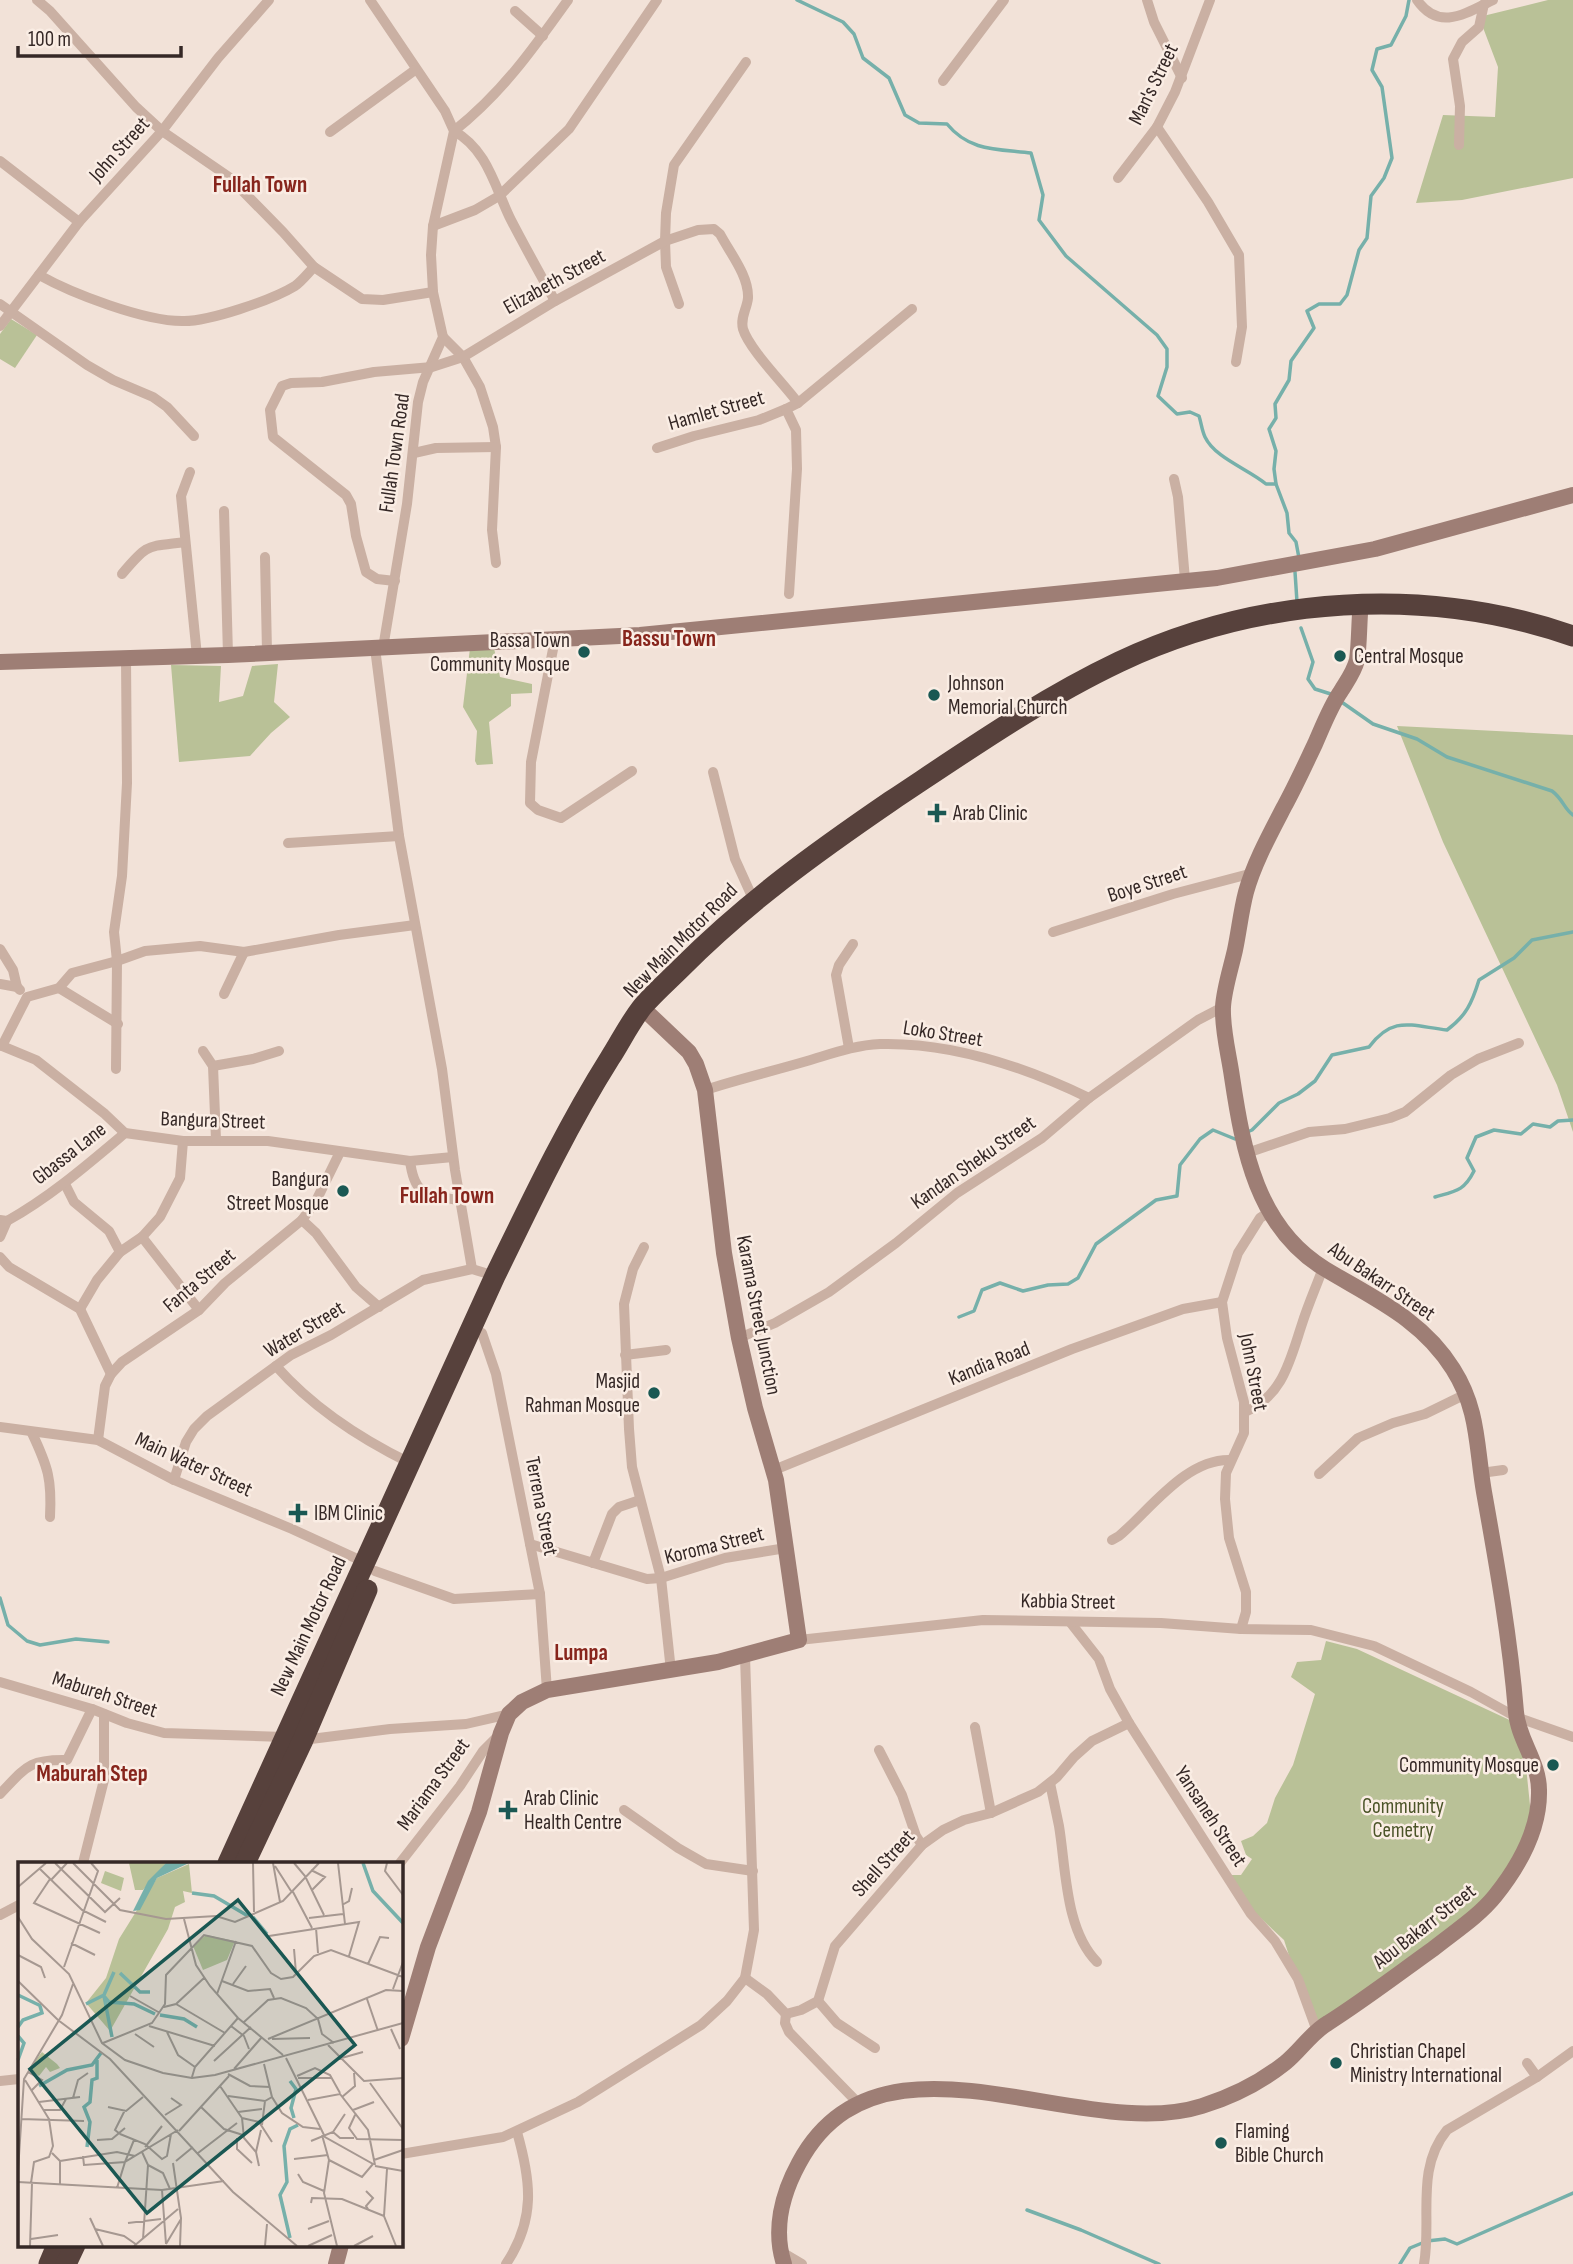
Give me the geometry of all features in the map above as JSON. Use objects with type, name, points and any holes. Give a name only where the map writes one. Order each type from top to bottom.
[{"type":"highway","name":"New Main Motor Road","points":[[245,1862],[294,1738],[369,1567],[410,1464],[495,1276],[585,1097],[642,1007],[705,944],[771,886],[839,836],[1048,699],[1122,661],[1200,631],[1287,610],[1376,603],[1473,610],[1573,636]]},
{"type":"highway","name":"New Main Motor Road","points":[[369,1567],[431,1451],[549,1186],[593,1101],[650,1015],[711,951],[778,893],[844,844],[1053,708],[1125,669],[1202,640],[1288,619],[1377,612],[1471,620],[1573,646]]},
{"type":"highway","name":"New Main Motor Road","points":[[229,1862],[294,1738]]},
{"type":"highway","points":[[49,2264],[57,2246]]},
{"type":"highway","points":[[66,2264],[75,2246]]},
{"type":"street","points":[[37,0],[136,107],[162,131],[229,177],[284,232],[314,267],[362,299],[383,300],[433,292]]},
{"type":"street","name":"John Street","points":[[0,326],[79,222],[162,131],[218,58],[269,0]]},
{"type":"street","points":[[370,0],[445,111],[454,131],[433,226],[433,292],[443,337],[463,357],[480,387],[493,427],[496,447],[492,530],[496,563]]},
{"type":"street","points":[[454,131],[486,105],[528,58],[568,0]]},
{"type":"street","points":[[433,226],[475,210],[499,196],[569,129],[657,0]]},
{"type":"street","points":[[943,81],[1004,0]]},
{"type":"street","points":[[1147,0],[1154,22],[1182,78]]},
{"type":"street","name":"Man's Street","points":[[1118,178],[1157,127],[1182,78],[1210,0]]},
{"type":"street","points":[[1417,0],[1429,13],[1451,18],[1466,14],[1488,2]]},
{"type":"street","points":[[1459,145],[1460,106],[1453,59],[1462,42],[1479,27],[1488,2]]},
{"type":"street","points":[[515,11],[543,36]]},
{"type":"street","points":[[679,304],[666,267],[665,241],[666,213],[674,164],[746,62]]},
{"type":"street","points":[[330,132],[415,70]]},
{"type":"street","points":[[1157,127],[1208,202],[1240,256],[1242,327],[1236,362]]},
{"type":"street","points":[[454,131],[466,137],[491,172],[499,196],[555,301]]},
{"type":"street","points":[[0,162],[79,222]]},
{"type":"street","name":"Elizabeth Street","points":[[395,581],[377,579],[366,572],[351,504],[346,495],[273,437],[270,410],[282,386],[374,372],[432,367],[463,357],[555,301],[665,241],[698,230],[713,229],[720,234],[747,285],[748,301],[742,314],[748,341],[798,403]]},
{"type":"street","points":[[39,275],[130,312],[182,321],[244,308],[296,285],[314,267]]},
{"type":"street","points":[[0,303],[87,365],[113,380],[153,397],[167,407],[194,436]]},
{"type":"street","name":"Hamlet Street","points":[[657,448],[759,420],[798,403],[912,309]]},
{"type":"street","name":"Fullah Town Road","points":[[443,337],[432,367],[423,382],[418,402],[414,453],[395,581],[379,648],[399,836],[442,1069],[453,1157],[472,1269]]},
{"type":"street","points":[[786,409],[796,430],[797,469],[789,594]]},
{"type":"street","points":[[414,453],[436,448],[496,447]]},
{"type":"street","points":[[190,472],[181,496],[197,656]]},
{"type":"street","points":[[1174,479],[1185,580]]},
{"type":"street","points":[[0,662],[228,655],[640,635],[1217,578],[1375,549],[1573,495]]},
{"type":"street","points":[[225,511],[228,655]]},
{"type":"street","points":[[122,574],[141,551],[148,547],[185,542]]},
{"type":"street","points":[[265,557],[267,652]]},
{"type":"street","name":"Abu Bakarr Street","points":[[782,2257],[779,2219],[791,2177],[807,2148],[825,2125],[859,2104],[900,2092],[950,2088],[1116,2112],[1177,2111],[1199,2107],[1269,2074],[1289,2060],[1317,2031],[1470,1921],[1493,1899],[1526,1850],[1537,1813],[1539,1791],[1536,1769],[1516,1717],[1517,1696],[1506,1619],[1474,1415],[1468,1393],[1444,1355],[1426,1334],[1370,1293],[1322,1268],[1282,1231],[1269,1212],[1259,1194],[1241,1135],[1223,1007],[1246,890],[1270,833],[1356,665],[1360,614]]},
{"type":"street","points":[[555,639],[531,762],[530,803],[538,810],[561,818],[632,771]]},
{"type":"street","points":[[116,1069],[118,1024],[114,932],[122,876],[127,783],[126,658]]},
{"type":"street","points":[[713,772],[735,859],[754,901]]},
{"type":"street","points":[[288,843],[399,836]]},
{"type":"street","name":"Boye Street","points":[[1053,932],[1173,894],[1253,873]]},
{"type":"street","points":[[125,1133],[36,1060],[1,1045],[27,997],[59,988],[72,973],[145,951],[200,946],[244,951],[415,925]]},
{"type":"street","points":[[849,1048],[836,975],[839,965],[853,944]]},
{"type":"street","points":[[0,949],[13,970],[17,987],[27,997]]},
{"type":"street","points":[[225,994],[244,951]]},
{"type":"street","points":[[0,984],[17,987]]},
{"type":"street","points":[[59,988],[118,1024]]},
{"type":"street","name":"Kandan Sheku Street","points":[[739,1338],[775,1323],[829,1292],[896,1243],[957,1193],[1042,1138],[1089,1098],[1198,1020],[1223,1007]]},
{"type":"street","name":"Karama Street Junction","points":[[650,1015],[689,1052],[705,1090],[724,1253],[755,1408],[774,1470],[799,1640]]},
{"type":"street","points":[[1247,1153],[1309,1132],[1345,1129],[1405,1112],[1451,1075],[1478,1059],[1519,1043]]},
{"type":"street","name":"Loko Street","points":[[705,1090],[849,1048],[878,1044],[918,1045],[958,1052],[1050,1079],[1089,1098]]},
{"type":"street","points":[[203,1051],[213,1066],[216,1140]]},
{"type":"street","points":[[213,1066],[279,1051]]},
{"type":"street","name":"Bangura Street","points":[[125,1133],[183,1141],[268,1141],[410,1161],[453,1157]]},
{"type":"street","name":"Gbassa Lane","points":[[4,1221],[65,1184],[125,1133]]},
{"type":"street","points":[[80,1309],[97,1280],[120,1252],[142,1237],[160,1217],[180,1178],[183,1141]]},
{"type":"street","name":"Fanta Street","points":[[111,1374],[122,1362],[199,1310],[225,1283],[302,1220],[316,1201],[340,1152]]},
{"type":"street","points":[[410,1161],[413,1181],[423,1192],[461,1202]]},
{"type":"street","points":[[65,1184],[75,1202],[109,1231],[120,1252]]},
{"type":"street","name":"John Street","points":[[1241,1629],[1246,1612],[1246,1592],[1229,1538],[1225,1499],[1226,1473],[1244,1433],[1245,1412],[1227,1338],[1222,1302],[1238,1253],[1260,1219],[1269,1212]]},
{"type":"street","points":[[302,1220],[324,1243],[356,1287],[379,1307]]},
{"type":"street","points":[[0,1237],[4,1221]]},
{"type":"street","points":[[142,1237],[199,1310]]},
{"type":"street","points":[[644,1247],[633,1269],[624,1304],[632,1467],[661,1578],[671,1671]]},
{"type":"street","points":[[0,1257],[9,1267],[80,1309],[111,1374],[105,1386],[98,1440]]},
{"type":"street","points":[[1245,1412],[1259,1406],[1279,1384],[1291,1362],[1322,1268]]},
{"type":"street","name":"Water Street","points":[[174,1480],[186,1442],[194,1429],[207,1416],[291,1354],[331,1335],[423,1279],[472,1269],[495,1276]]},
{"type":"street","name":"Kandia Road","points":[[774,1470],[1072,1349],[1183,1309],[1222,1302]]},
{"type":"street","name":"Terrena Street","points":[[482,1333],[496,1374],[540,1594],[547,1690]]},
{"type":"street","points":[[625,1355],[666,1350]]},
{"type":"street","points":[[276,1366],[292,1384],[331,1417],[410,1464]]},
{"type":"street","points":[[1319,1474],[1358,1438],[1393,1423],[1424,1414],[1468,1393]]},
{"type":"street","name":"Main Water Street","points":[[0,1427],[98,1440],[174,1480],[292,1529],[369,1567],[454,1599],[540,1594]]},
{"type":"street","points":[[32,1433],[48,1470],[51,1485],[50,1517]]},
{"type":"street","points":[[1112,1540],[1185,1476],[1218,1459],[1231,1460]]},
{"type":"street","points":[[1481,1473],[1503,1470]]},
{"type":"street","points":[[593,1563],[612,1514],[619,1507],[640,1500]]},
{"type":"street","name":"Koroma Street","points":[[530,1544],[647,1579],[661,1578],[725,1558],[786,1548]]},
{"type":"street","name":"Kabbia Street","points":[[547,1690],[671,1671],[745,1656],[799,1640],[983,1620],[1161,1623],[1241,1629],[1311,1630],[1374,1646],[1471,1692],[1516,1717],[1573,1737]]},
{"type":"street","name":"Yansaneh Street","points":[[1070,1622],[1099,1659],[1110,1689],[1129,1723],[1251,1914],[1275,1941],[1297,1979],[1317,2031]]},
{"type":"street","points":[[402,2154],[503,2137],[578,2102],[701,2025],[727,2001],[745,1978],[754,1930],[745,1656]]},
{"type":"street","name":"Mabureh Street","points":[[0,1682],[164,1733],[294,1738],[466,1724],[509,1714]]},
{"type":"street","points":[[402,2036],[428,1947],[479,1812],[509,1714],[522,1702],[547,1690]]},
{"type":"street","points":[[0,1794],[33,1763],[52,1758],[67,1760],[92,1709]]},
{"type":"street","points":[[83,1862],[103,1780],[104,1714]]},
{"type":"street","name":"Shell Street","points":[[818,2001],[835,1946],[922,1845],[964,1820],[991,1813],[1038,1792],[1093,1741],[1129,1723]]},
{"type":"street","points":[[975,1727],[991,1813]]},
{"type":"street","name":"Mariama Street","points":[[401,1862],[460,1786],[483,1751],[502,1732]]},
{"type":"street","points":[[879,1750],[902,1795],[916,1836],[922,1845]]},
{"type":"street","points":[[1050,1783],[1059,1828],[1065,1883],[1088,1953],[1097,1962]]},
{"type":"street","points":[[624,1810],[706,1864],[753,1871]]},
{"type":"street","points":[[0,1916],[18,1906]]},
{"type":"street","points":[[745,1978],[786,2014]]},
{"type":"street","points":[[786,2014],[818,2001],[837,2023],[875,2048]]},
{"type":"street","points":[[786,2014],[785,2023],[789,2032],[859,2104]]},
{"type":"street","points":[[1424,2264],[1427,2238],[1425,2184],[1439,2140],[1447,2130],[1537,2077],[1573,2052]]},
{"type":"street","points":[[1527,2063],[1537,2077]]},
{"type":"street","points":[[0,2081],[18,2079]]},
{"type":"street","points":[[506,2264],[517,2243],[528,2208],[530,2183],[517,2132]]},
{"type":"street","points":[[335,2264],[341,2246]]},
{"type":"street","points":[[782,2257],[802,2264]]},
{"type":"green space","points":[[1548,0],[1573,0],[1573,178],[1462,200],[1416,203],[1443,115],[1495,117],[1498,67],[1479,17]]},
{"type":"green space","points":[[11,319],[37,335],[15,368],[0,359],[0,334]]},
{"type":"green space","points":[[470,648],[494,648],[500,677],[532,684],[532,693],[511,694],[511,706],[489,722],[493,764],[477,765],[477,731],[463,707]]},
{"type":"green space","points":[[278,664],[274,702],[290,717],[250,756],[179,762],[171,665],[221,666],[219,702],[243,696],[252,666]]},
{"type":"green space","points":[[1397,726],[1573,735],[1573,1132],[1557,1085],[1443,842]]},
{"type":"green space","name":"Community Cemetry","points":[[1326,1641],[1357,1649],[1516,1723],[1524,1747],[1531,1815],[1500,1896],[1319,2026],[1293,1968],[1284,1940],[1252,1910],[1228,1875],[1241,1875],[1252,1859],[1246,1855],[1241,1841],[1253,1836],[1267,1823],[1275,1798],[1293,1765],[1315,1694],[1291,1677],[1297,1662],[1321,1660]]},
{"type":"waterway","points":[[797,0],[843,22],[854,34],[863,58],[889,78],[905,115],[919,123],[947,124],[965,140],[985,148],[1031,153],[1043,195],[1039,220],[1066,256],[1157,335],[1167,349],[1167,367],[1158,396],[1177,414],[1190,412],[1199,416],[1205,437],[1224,457],[1266,484],[1276,484]]},
{"type":"waterway","points":[[1299,558],[1296,542],[1289,533],[1287,513],[1276,484],[1276,451],[1269,429],[1276,418],[1275,404],[1289,380],[1291,361],[1314,328],[1307,311],[1319,304],[1340,304],[1347,295],[1359,250],[1367,238],[1371,196],[1384,178],[1392,158],[1382,87],[1372,70],[1377,49],[1391,45],[1406,16],[1409,0]]},
{"type":"waterway","points":[[1295,572],[1297,602]]},
{"type":"waterway","points":[[1301,628],[1313,662],[1308,679],[1315,689],[1334,695]]},
{"type":"waterway","points":[[1343,703],[1373,724],[1417,739],[1447,757],[1552,791],[1573,815]]},
{"type":"waterway","points":[[1245,1133],[1252,1130],[1279,1103],[1298,1094],[1315,1081],[1332,1055],[1369,1047],[1386,1030],[1404,1025],[1447,1030],[1468,1008],[1479,980],[1514,958],[1532,940],[1573,932]]},
{"type":"waterway","points":[[1435,1197],[1459,1189],[1467,1183],[1474,1171],[1467,1158],[1476,1137],[1494,1130],[1521,1134],[1533,1124],[1550,1127],[1558,1121],[1573,1120]]},
{"type":"waterway","points":[[959,1317],[974,1311],[982,1290],[1000,1283],[1023,1291],[1068,1284],[1078,1278],[1096,1244],[1156,1200],[1177,1196],[1180,1165],[1200,1139],[1213,1130],[1235,1139],[1239,1137]]},
{"type":"waterway","points":[[0,1598],[8,1625],[27,1641],[40,1645],[76,1639],[108,1642]]},
{"type":"waterway","points":[[1400,2264],[1410,2248],[1427,2241],[1445,2239],[1457,2244],[1573,2193]]},
{"type":"waterway","points":[[1027,2210],[1159,2264]]},
{"type":"place","name":"Bassa Town Community Mosque","points":[[584,652]]},
{"type":"place","name":"Central Mosque","points":[[1340,656]]},
{"type":"place","name":"Johnson Memorial Church","points":[[934,695]]},
{"type":"place","name":"Arab Clinic","points":[[937,813]]},
{"type":"place","name":"Bangura Street Mosque","points":[[343,1191]]},
{"type":"place","name":"Masjid Rahman Mosque","points":[[654,1393]]},
{"type":"place","name":"IBM Clinic","points":[[298,1513]]},
{"type":"place","name":"Community Mosque","points":[[1553,1765]]},
{"type":"place","name":"Arab Clinic Health Centre","points":[[508,1810]]},
{"type":"place","name":"Christian Chapel Ministry International","points":[[1336,2063]]},
{"type":"place","name":"Flaming Bible Church","points":[[1221,2143]]},
{"type":"district","name":"Fullah Town","points":[[260,184]]},
{"type":"district","name":"Bassu Town","points":[[669,638]]},
{"type":"district","name":"Fullah Town","points":[[447,1195]]},
{"type":"district","name":"Lumpa","points":[[581,1652]]},
{"type":"district","name":"Maburah Step","points":[[92,1773]]}]
